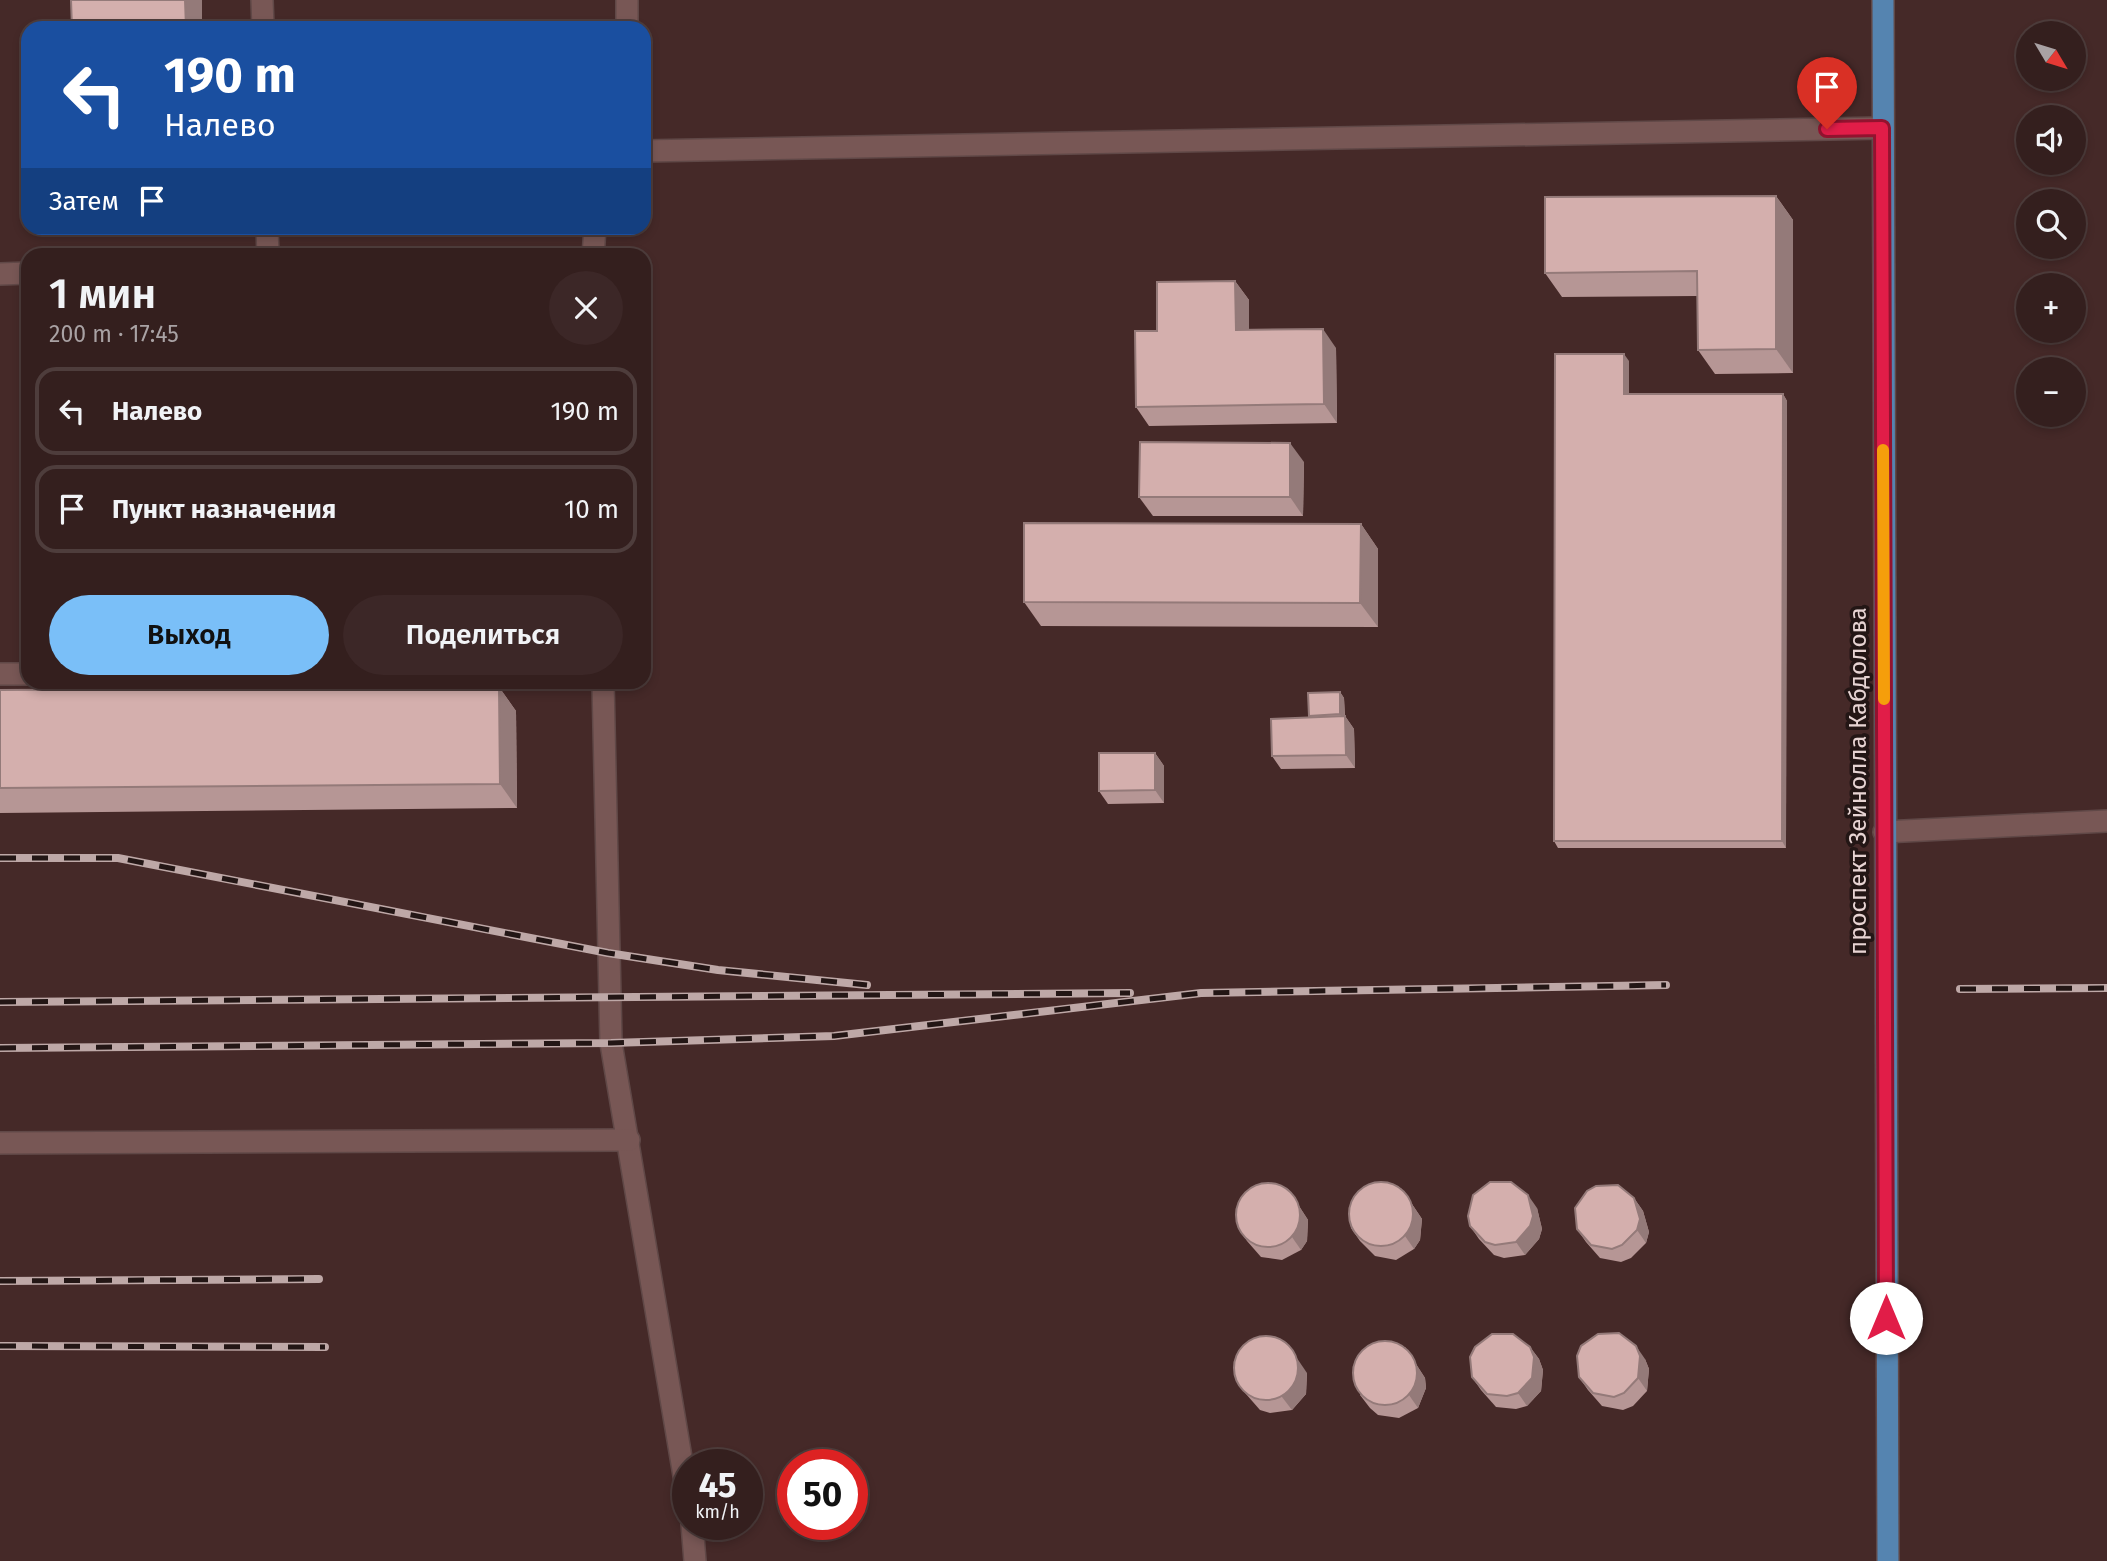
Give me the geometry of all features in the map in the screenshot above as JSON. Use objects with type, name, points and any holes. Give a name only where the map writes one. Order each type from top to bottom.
[{"type":"main road","name":"проспект Зейнолла Кабдолова","points":[[1883,0],[1888,1561]]},
{"type":"lane","points":[[262,0],[263,21]]},
{"type":"lane","points":[[627,0],[627,21]]},
{"type":"lane","points":[[651,151],[1882,128]]},
{"type":"lane","points":[[0,274],[21,273]]},
{"type":"lane","points":[[0,674],[21,674]]},
{"type":"lane","points":[[603,689],[611,1042],[680,1449]]},
{"type":"lane","points":[[1884,832],[2107,821]]},
{"type":"lane","points":[[0,1143],[629,1140]]},
{"type":"lane","points":[[693,1540],[695,1561]]},
{"type":"building","points":[[71,0],[185,0],[186,21],[72,21]]},
{"type":"building","points":[[1776,196],[1776,349],[1698,350],[1697,271],[1545,273],[1545,197]]},
{"type":"building","points":[[1235,281],[1236,330],[1323,329],[1324,404],[1136,407],[1135,331],[1157,331],[1157,282]]},
{"type":"building","points":[[1555,354],[1624,354],[1624,394],[1783,394],[1782,841],[1554,841]]},
{"type":"building","points":[[1140,442],[1290,443],[1290,497],[1139,497]]},
{"type":"building","points":[[1024,523],[1361,524],[1360,603],[1024,602]]},
{"type":"building","points":[[499,689],[500,784],[0,788],[0,690]]},
{"type":"building","points":[[1340,692],[1340,714],[1309,716],[1308,693]]},
{"type":"building","points":[[1345,716],[1346,755],[1272,756],[1271,719]]},
{"type":"building","points":[[1099,753],[1155,753],[1155,790],[1099,791]]},
{"type":"building","points":[[1381,1182],[1399,1188],[1407,1196],[1413,1214],[1407,1232],[1399,1240],[1381,1246],[1363,1240],[1355,1232],[1349,1214],[1355,1196],[1363,1188]]},
{"type":"building","points":[[1490,1182],[1511,1182],[1528,1195],[1533,1216],[1530,1226],[1516,1242],[1495,1245],[1485,1242],[1470,1226],[1468,1216],[1473,1195]]},
{"type":"building","points":[[1268,1183],[1286,1189],[1294,1197],[1300,1215],[1294,1233],[1286,1241],[1268,1247],[1250,1241],[1242,1233],[1236,1215],[1242,1197],[1250,1189]]},
{"type":"building","points":[[1618,1185],[1634,1198],[1640,1219],[1637,1230],[1622,1245],[1612,1249],[1591,1245],[1577,1229],[1575,1208],[1587,1191],[1596,1186]]},
{"type":"building","points":[[1619,1333],[1636,1346],[1640,1356],[1638,1378],[1624,1393],[1614,1397],[1593,1393],[1579,1377],[1577,1356],[1581,1346],[1598,1334]]},
{"type":"building","points":[[1492,1334],[1513,1334],[1530,1347],[1534,1357],[1532,1378],[1518,1393],[1507,1396],[1487,1394],[1472,1377],[1470,1357],[1475,1347]]},
{"type":"building","points":[[1266,1336],[1284,1342],[1292,1350],[1298,1368],[1292,1386],[1284,1394],[1266,1400],[1248,1394],[1240,1386],[1234,1368],[1240,1350],[1248,1342]]},
{"type":"building","points":[[1385,1341],[1403,1347],[1411,1355],[1417,1373],[1411,1391],[1403,1399],[1385,1405],[1367,1399],[1359,1391],[1353,1373],[1359,1355],[1367,1347]]},
{"type":"railway","points":[[0,858],[118,858],[608,953],[718,970],[867,985]]},
{"type":"railway","points":[[0,1048],[611,1043],[834,1036],[1201,993],[1666,985]]},
{"type":"railway","points":[[1960,989],[2107,988]]},
{"type":"railway","points":[[0,1002],[1130,993]]},
{"type":"railway","points":[[0,1281],[319,1279]]},
{"type":"railway","points":[[0,1346],[325,1347]]},
{"type":"slow traffic","points":[[1883,450],[1884,699]]},
{"type":"route","points":[[1827,129],[1882,128],[1886,1318]]}]
